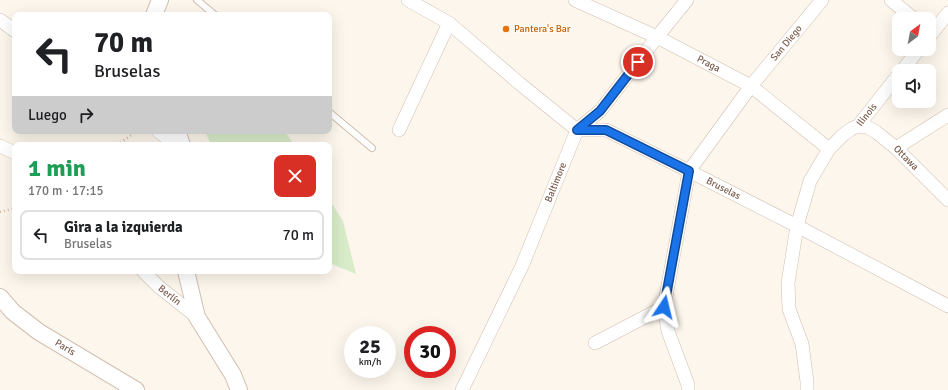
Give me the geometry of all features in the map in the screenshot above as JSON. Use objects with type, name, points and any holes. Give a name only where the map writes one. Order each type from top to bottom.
[{"type":"street","points":[[155,12],[160,0]]},
{"type":"street","points":[[408,0],[450,23],[519,83],[577,130]]},
{"type":"street","name":"Praga","points":[[575,0],[657,37],[752,86],[829,149]]},
{"type":"street","name":"Baltimore","points":[[462,390],[522,266],[577,130],[600,111],[687,0]]},
{"type":"street","name":"San Diego","points":[[689,171],[752,86],[822,0]]},
{"type":"street","points":[[891,0],[906,12]]},
{"type":"street","points":[[936,27],[948,13]]},
{"type":"street","points":[[0,20],[12,29]]},
{"type":"street","points":[[399,130],[450,23]]},
{"type":"street","points":[[907,64],[914,56]]},
{"type":"street","name":"Ilinois","points":[[807,390],[808,382],[802,344],[789,309],[788,283],[798,226],[810,181],[829,149],[843,135],[858,126],[892,83]]},
{"type":"street","points":[[896,148],[948,115]]},
{"type":"street","name":"Ottawa","points":[[858,126],[867,127],[876,132],[896,148],[948,200]]},
{"type":"street","name":"Bruselas","points":[[577,130],[606,130],[798,226],[948,306]]},
{"type":"street","points":[[162,134],[172,142]]},
{"type":"street","points":[[0,146],[12,152]]},
{"type":"street","points":[[684,388],[668,331],[664,307],[689,171]]},
{"type":"street","name":"Berlín","points":[[146,274],[159,287],[197,317]]},
{"type":"street","points":[[187,274],[197,317],[233,375],[239,390]]},
{"type":"street","name":"París","points":[[0,297],[13,312],[39,332],[136,390]]},
{"type":"street","points":[[595,343],[664,307]]},
{"type":"lane","points":[[197,0],[211,12]]},
{"type":"lane","points":[[332,115],[372,148]]},
{"type":"path","points":[[121,142],[133,134]]},
{"type":"path","points":[[0,212],[12,209]]},
{"type":"green space","points":[[206,134],[287,134],[292,142],[210,142]]},
{"type":"green space","points":[[332,204],[343,221],[356,274],[332,264]]},
{"type":"place","name":"Pantera's Bar","points":[[506,29]]},
{"type":"route","points":[[638,62],[600,111],[577,130],[606,130],[689,171],[664,307]]}]
